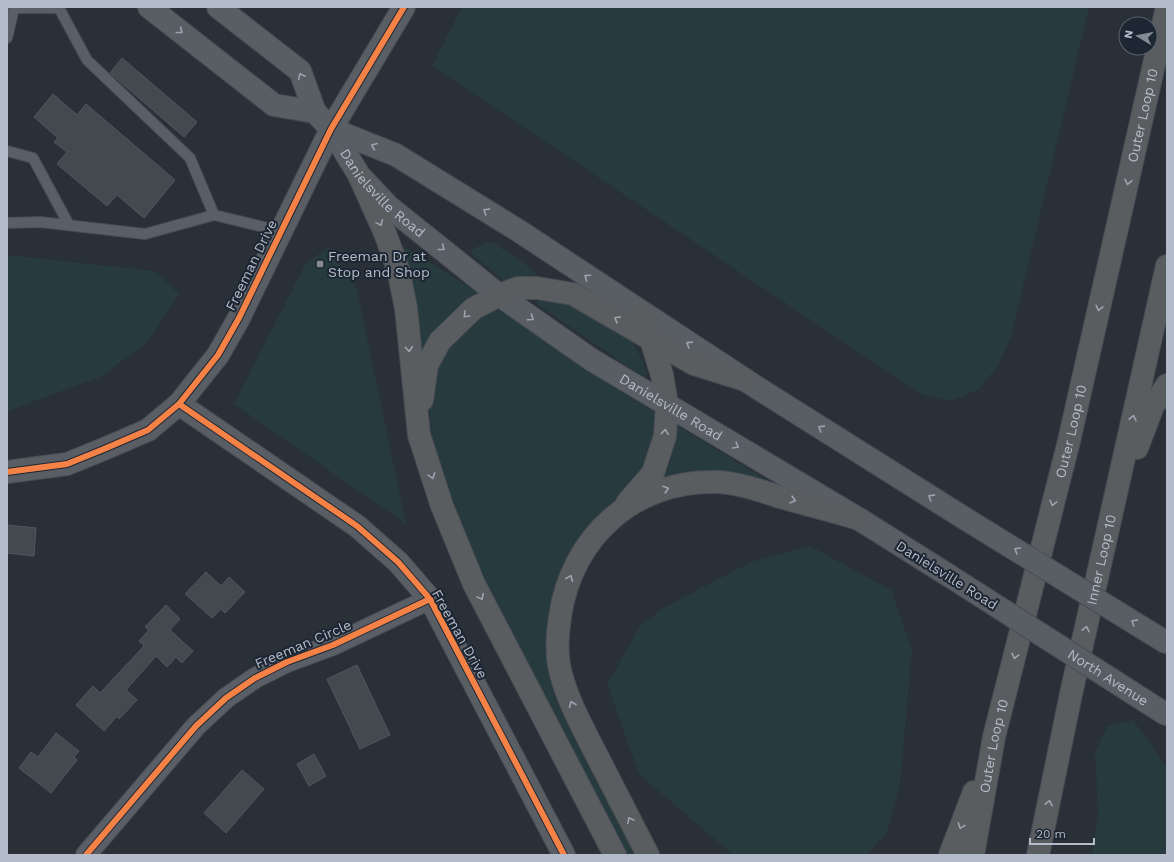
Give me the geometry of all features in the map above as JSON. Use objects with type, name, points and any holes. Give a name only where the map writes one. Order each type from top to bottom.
[{"type":"highway","name":"Outer Loop 10","points":[[973,855],[994,737],[1069,441],[1167,7]]},
{"type":"highway","points":[[359,175],[385,233],[398,269],[406,308],[418,435],[442,506],[474,584],[615,855]]},
{"type":"highway","name":"Inner Loop 10","points":[[1038,855],[1109,524],[1167,266]]},
{"type":"highway","points":[[418,435],[422,393],[427,365],[440,342],[473,309],[499,295],[518,288],[537,288],[573,294],[694,364],[745,380]]},
{"type":"highway","points":[[619,513],[653,473],[665,436],[667,405],[662,375],[643,314]]},
{"type":"highway","points":[[1109,524],[1153,406],[1167,385]]},
{"type":"highway","points":[[648,855],[572,706],[561,674],[557,650],[562,598],[581,554],[598,530],[619,513],[636,502],[664,490],[694,482],[719,482],[747,487],[859,519]]},
{"type":"highway","points":[[950,855],[994,737]]},
{"type":"main road","points":[[149,7],[274,105],[315,112]]},
{"type":"main road","name":"Danielsville Road","points":[[218,7],[300,71],[315,112],[331,129],[359,175],[388,206],[499,295],[592,360],[859,519],[1048,640]]},
{"type":"main road","name":"Freeman Drive","points":[[7,472],[67,464],[148,430],[179,404],[218,355],[239,318],[280,231],[331,129],[404,7]]},
{"type":"main road","name":"Danielsville Road","points":[[331,129],[396,155],[519,232],[745,380],[964,518],[1167,643]]},
{"type":"main road","name":"Freeman Drive","points":[[179,404],[357,526],[398,562],[430,599],[564,855]]},
{"type":"main road","name":"North Avenue","points":[[1048,640],[1167,715]]},
{"type":"street","name":"Freeman Circle","points":[[86,855],[196,726],[226,698],[255,678],[287,662],[333,645],[430,599]]},
{"type":"lane","points":[[7,38],[14,8],[59,8],[87,60],[190,158],[214,215]]},
{"type":"lane","points":[[7,151],[33,158],[68,225]]},
{"type":"lane","points":[[7,223],[40,222],[145,234],[214,215],[280,231]]},
{"type":"green space","points":[[462,7],[1089,7],[1011,337],[997,367],[979,389],[951,401],[923,395],[432,66]]},
{"type":"green space","points":[[492,242],[529,267],[539,277],[508,284],[471,254],[472,250],[484,243]]},
{"type":"green space","points":[[400,244],[477,292],[443,322],[422,362]]},
{"type":"green space","points":[[329,247],[357,290],[406,524],[234,404],[306,263]]},
{"type":"green space","points":[[7,255],[155,271],[179,294],[148,342],[100,377],[7,411]]},
{"type":"green space","points":[[538,299],[574,305],[631,340],[643,361],[647,375],[642,376],[538,305]]},
{"type":"green space","points":[[497,306],[587,370],[656,413],[657,429],[646,467],[549,618],[637,855],[626,855],[485,579],[453,506],[431,436],[429,396],[441,358],[463,327]]},
{"type":"green space","points":[[676,425],[775,485],[661,482],[671,459]]},
{"type":"green space","points":[[810,546],[891,590],[912,650],[900,784],[887,832],[867,855],[733,855],[639,774],[607,684],[641,625],[665,607],[751,562]]},
{"type":"green space","points":[[1133,720],[1167,768],[1167,855],[1092,855],[1098,814],[1095,752],[1107,727]]},
{"type":"building","points":[[122,58],[197,122],[184,137],[110,73]]},
{"type":"building","points":[[53,94],[77,115],[86,104],[175,180],[144,218],[117,195],[107,206],[57,164],[67,152],[54,142],[58,138],[34,117]]},
{"type":"building","points":[[7,525],[36,528],[34,556],[7,553]]},
{"type":"building","points":[[206,572],[221,586],[229,577],[245,592],[225,613],[221,609],[212,618],[185,594]]},
{"type":"building","points":[[166,605],[180,619],[170,630],[193,651],[182,663],[176,657],[167,667],[156,656],[126,690],[137,700],[119,719],[117,716],[104,731],[76,705],[93,686],[100,693],[144,646],[139,641],[149,630],[145,627]]},
{"type":"building","points":[[357,665],[390,735],[360,749],[327,679]]},
{"type":"building","points":[[56,733],[79,751],[74,757],[77,760],[51,793],[19,768],[31,752],[38,757]]},
{"type":"building","points":[[314,754],[326,776],[309,786],[297,764]]},
{"type":"building","points":[[242,770],[264,789],[226,833],[204,813]]},
{"type":"cycle path","points":[[7,472],[67,464],[148,430],[179,404],[218,355],[239,318],[331,129],[404,7]]},
{"type":"cycle path","points":[[179,404],[357,526],[398,562],[430,599],[564,855]]},
{"type":"cycle path","points":[[86,855],[196,726],[226,698],[255,678],[287,662],[333,645],[430,599]]},
{"type":"place","name":"Freeman Dr at Stop and Shop","points":[[320,264]]}]
